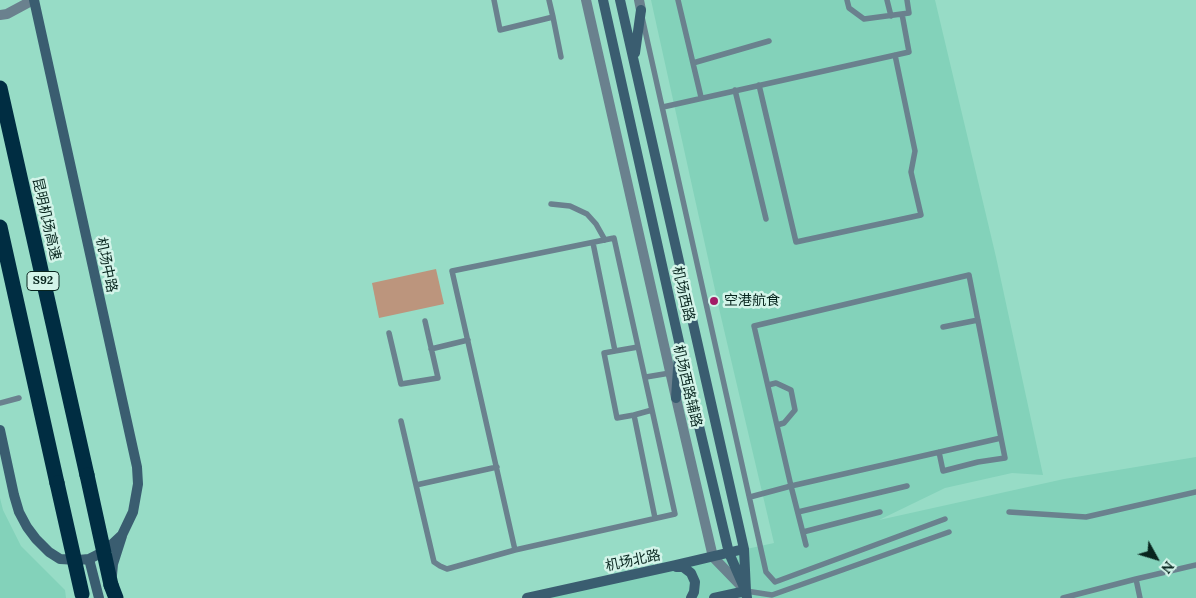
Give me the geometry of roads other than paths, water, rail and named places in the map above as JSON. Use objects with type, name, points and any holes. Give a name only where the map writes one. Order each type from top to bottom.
[{"type":"highway","name":"昆明机场高速","points":[[0,88],[115,595]]},
{"type":"highway","name":"S92","points":[[0,227],[83,597]]},
{"type":"main road","name":"机场中路","points":[[34,0],[137,467],[138,484],[135,505],[122,535],[113,564],[112,578],[115,595]]},
{"type":"main road","name":"机场西路","points":[[603,0],[680,346],[729,553],[746,594]]},
{"type":"main road","name":"机场西路","points":[[620,0],[744,549],[746,594]]},
{"type":"main road","points":[[634,62],[640,5]]},
{"type":"main road","points":[[676,398],[680,346]]},
{"type":"main road","points":[[0,430],[19,512],[36,540],[48,552],[60,559],[74,576],[83,597]]},
{"type":"main road","name":"机场中路","points":[[89,559],[105,551],[122,535]]},
{"type":"main road","name":"机场北路","points":[[527,598],[744,549]]},
{"type":"main road","points":[[60,559],[89,559],[99,598]]},
{"type":"main road","points":[[672,566],[682,567],[691,573],[695,582],[691,598]]},
{"type":"main road","points":[[714,598],[746,594]]},
{"type":"street","points":[[0,15],[7,14],[34,0]]},
{"type":"street","name":"机场西路辅路","points":[[586,0],[670,373],[714,557],[746,594]]},
{"type":"lane","points":[[494,0],[500,30],[553,17]]},
{"type":"lane","points":[[549,0],[561,57]]},
{"type":"lane","points":[[678,0],[701,97]]},
{"type":"lane","points":[[847,0],[849,8],[864,20],[909,13],[907,0]]},
{"type":"lane","points":[[887,0],[891,16]]},
{"type":"lane","points":[[640,5],[766,572],[775,582],[945,519]]},
{"type":"lane","points":[[663,107],[909,52],[902,14]]},
{"type":"lane","points":[[693,62],[769,41]]},
{"type":"lane","points":[[759,84],[796,242],[921,215],[911,172],[914,151],[895,55]]},
{"type":"lane","points":[[735,90],[766,219]]},
{"type":"lane","points":[[551,204],[570,206],[587,214],[596,224],[605,240]]},
{"type":"lane","points":[[401,421],[434,562],[440,566],[448,568],[515,550],[675,514],[614,238],[452,271],[515,550]]},
{"type":"lane","points":[[593,243],[616,351]]},
{"type":"lane","points":[[806,545],[754,326],[969,275],[1005,458],[978,462],[943,471],[939,452]]},
{"type":"lane","points":[[944,326],[978,320]]},
{"type":"lane","points":[[389,333],[401,384],[438,378],[425,321]]},
{"type":"lane","points":[[431,349],[468,340]]},
{"type":"lane","points":[[638,347],[604,353],[617,418],[652,410]]},
{"type":"lane","points":[[646,377],[670,373]]},
{"type":"lane","points":[[768,385],[776,383],[791,390],[796,410],[784,423],[777,425]]},
{"type":"lane","points":[[0,403],[19,398]]},
{"type":"lane","points":[[634,415],[655,518]]},
{"type":"lane","points":[[750,497],[1001,438]]},
{"type":"lane","points":[[416,485],[497,466]]},
{"type":"lane","points":[[798,512],[907,486]]},
{"type":"lane","points":[[1010,512],[1086,517],[1196,492]]},
{"type":"lane","points":[[803,532],[880,512]]},
{"type":"lane","points":[[746,594],[772,596],[949,532]]},
{"type":"lane","points":[[1063,598],[1196,565]]},
{"type":"lane","points":[[1136,579],[1140,598]]},
{"type":"place","name":"空港航食","points":[[714,301]]}]
